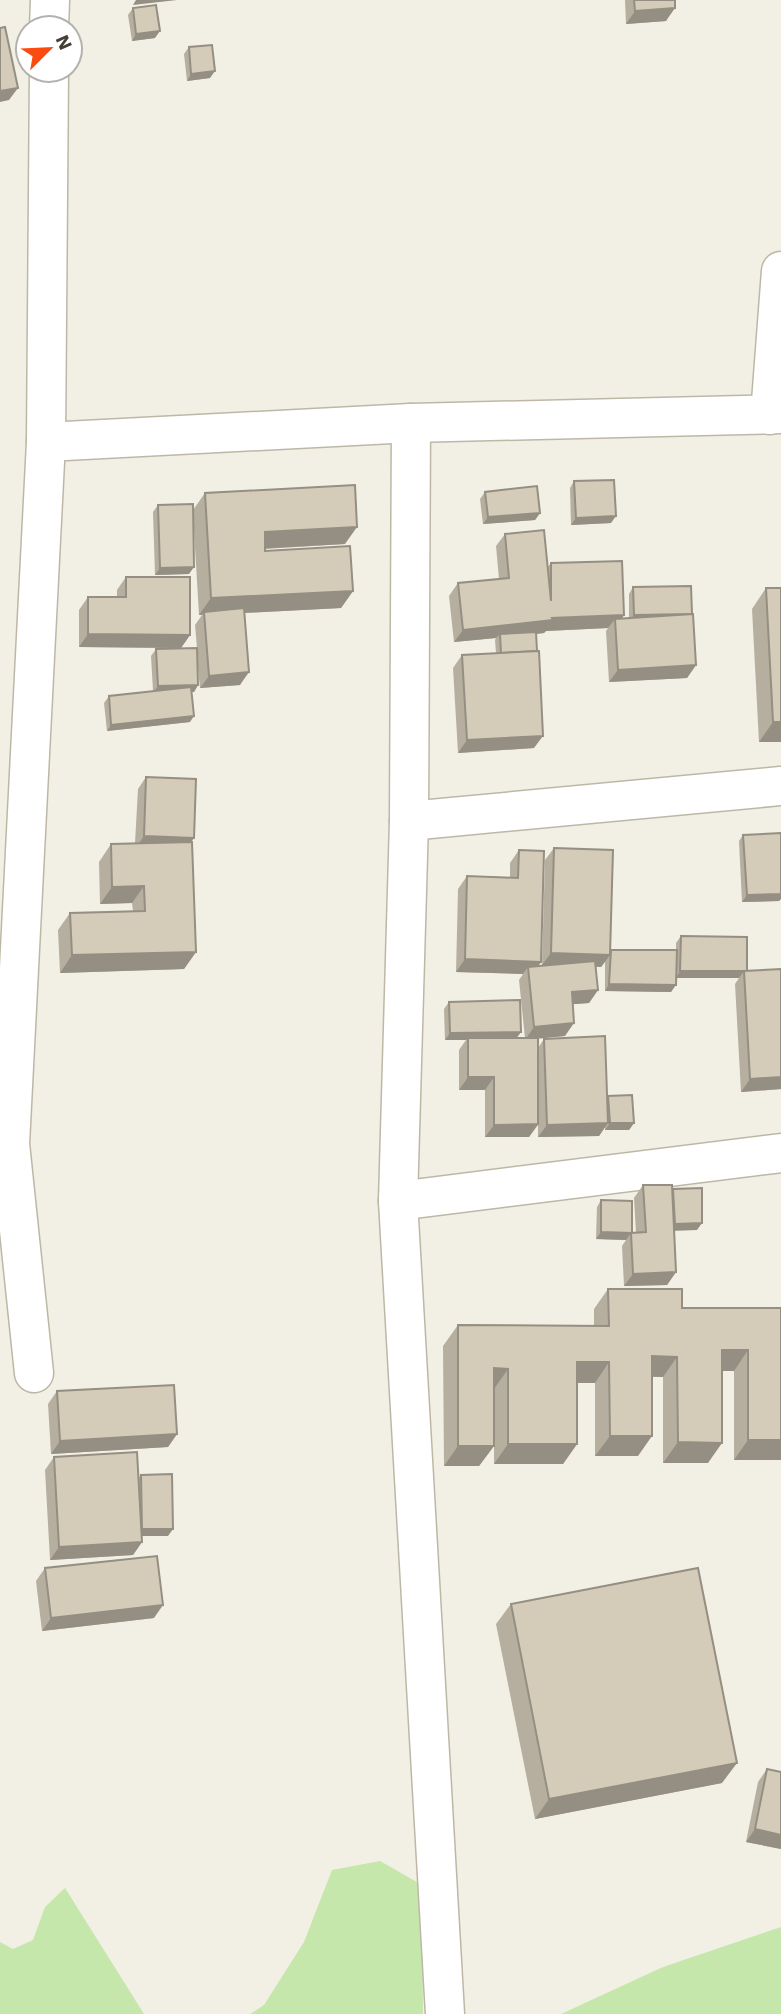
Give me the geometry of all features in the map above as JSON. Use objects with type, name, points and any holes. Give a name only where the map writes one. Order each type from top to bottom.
[{"type":"street","points":[[34,1373],[10,1144],[46,442],[49,84]]},
{"type":"street","points":[[46,442],[411,423],[775,415],[781,271]]},
{"type":"street","points":[[411,423],[409,821],[398,1202],[445,2014]]},
{"type":"street","points":[[409,821],[781,786]]},
{"type":"street","points":[[398,1202],[781,1153]]},
{"type":"green space","points":[[380,1861],[422,1885],[423,2014],[250,2014],[264,2005],[304,1942],[332,1870]]},
{"type":"green space","points":[[65,1888],[144,2014],[0,2014],[0,1942],[13,1949],[33,1940],[45,1907]]},
{"type":"green space","points":[[781,1927],[781,2014],[561,2014],[663,1967]]},
{"type":"building","points":[[634,0],[675,0],[675,8],[635,11]]},
{"type":"building","points":[[156,5],[160,31],[136,34],[133,8]]},
{"type":"building","points":[[5,27],[14,69],[14,84],[17,84],[18,88],[0,91],[0,28]]},
{"type":"building","points":[[212,45],[215,71],[191,74],[189,47]]},
{"type":"building","points":[[614,480],[616,516],[576,518],[574,481]]},
{"type":"building","points":[[355,485],[357,527],[265,532],[265,551],[350,546],[353,591],[211,598],[205,493]]},
{"type":"building","points":[[537,486],[540,513],[488,517],[485,492]]},
{"type":"building","points":[[193,504],[194,567],[160,568],[158,505]]},
{"type":"building","points":[[544,530],[551,601],[551,563],[622,561],[624,615],[552,618],[553,620],[463,630],[458,583],[509,578],[505,534]]},
{"type":"building","points":[[126,577],[190,577],[190,635],[88,634],[88,597],[126,597]]},
{"type":"building","points":[[691,586],[692,614],[634,615],[633,587]]},
{"type":"building","points":[[766,588],[781,588],[781,722],[773,722]]},
{"type":"building","points":[[244,608],[249,672],[209,676],[204,612]]},
{"type":"building","points":[[693,614],[696,665],[618,670],[615,619]]},
{"type":"building","points":[[536,632],[537,651],[501,653],[500,634]]},
{"type":"building","points":[[197,648],[198,685],[158,686],[156,649]]},
{"type":"building","points":[[539,651],[543,736],[467,740],[462,655]]},
{"type":"building","points":[[191,687],[194,716],[111,725],[109,696]]},
{"type":"building","points":[[146,777],[196,779],[194,838],[144,836]]},
{"type":"building","points":[[781,833],[781,894],[747,895],[743,835]]},
{"type":"building","points":[[192,842],[196,952],[72,955],[70,913],[145,911],[144,886],[112,887],[111,844]]},
{"type":"building","points":[[554,848],[613,850],[610,955],[551,953]]},
{"type":"building","points":[[519,850],[544,851],[541,962],[465,959],[467,876],[518,878]]},
{"type":"building","points":[[681,936],[747,937],[747,971],[680,971]]},
{"type":"building","points":[[611,950],[677,950],[676,985],[609,984]]},
{"type":"building","points":[[595,961],[598,990],[572,992],[574,1023],[534,1027],[528,967]]},
{"type":"building","points":[[781,969],[781,1077],[750,1079],[744,971]]},
{"type":"building","points":[[520,1000],[521,1032],[450,1033],[449,1002]]},
{"type":"building","points":[[605,1036],[608,1123],[547,1125],[544,1039]]},
{"type":"building","points":[[468,1038],[538,1038],[538,1124],[494,1125],[494,1077],[468,1077]]},
{"type":"building","points":[[632,1095],[634,1123],[610,1123],[608,1096]]},
{"type":"building","points":[[643,1185],[672,1185],[676,1272],[633,1274],[631,1233],[646,1232]]},
{"type":"building","points":[[702,1188],[702,1223],[675,1224],[673,1189]]},
{"type":"building","points":[[601,1200],[632,1201],[632,1233],[601,1232]]},
{"type":"building","points":[[608,1289],[682,1289],[682,1308],[781,1308],[781,1440],[748,1440],[748,1350],[722,1350],[722,1443],[678,1442],[677,1357],[652,1356],[652,1436],[610,1436],[609,1362],[577,1362],[577,1444],[508,1444],[508,1369],[494,1368],[494,1446],[458,1446],[458,1325],[609,1326]]},
{"type":"building","points":[[174,1385],[177,1434],[60,1441],[57,1391]]},
{"type":"building","points":[[137,1452],[142,1542],[59,1547],[54,1457]]},
{"type":"building","points":[[172,1474],[173,1529],[142,1529],[141,1475]]},
{"type":"building","points":[[157,1556],[163,1605],[51,1618],[45,1568]]},
{"type":"building","points":[[698,1568],[737,1763],[549,1799],[511,1604]]},
{"type":"building","points":[[767,1769],[781,1772],[781,1835],[755,1829]]}]
